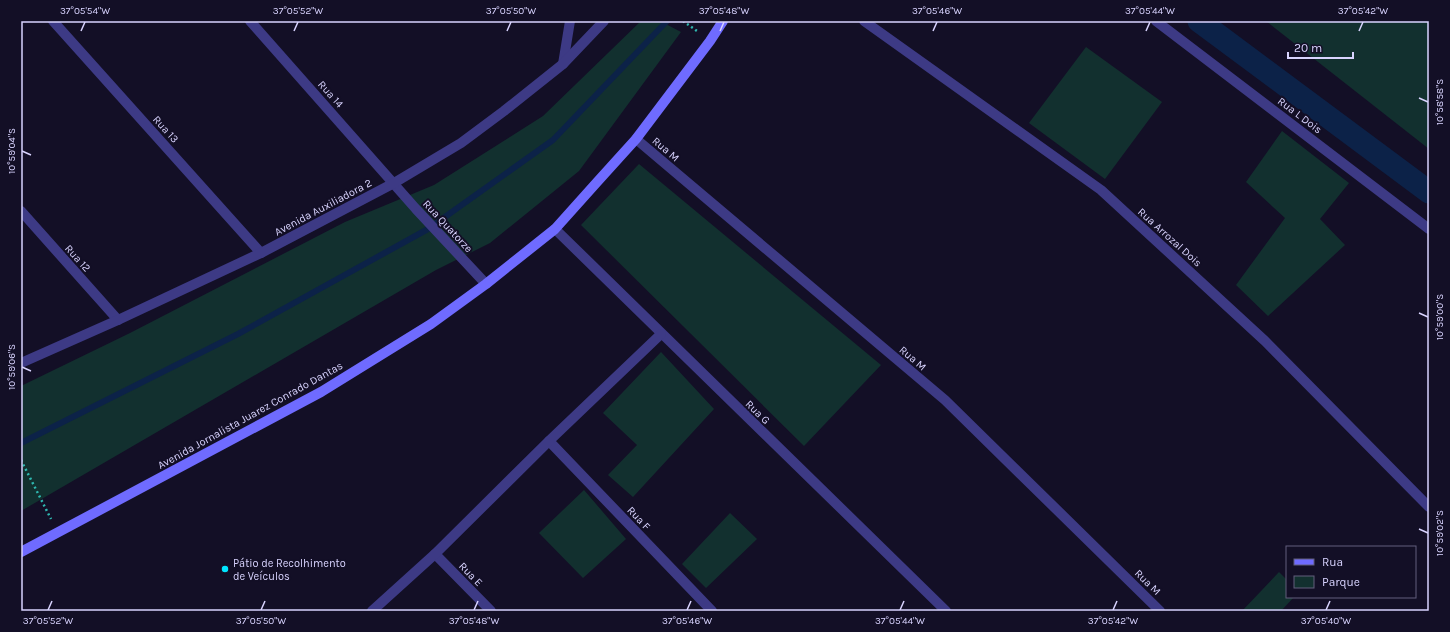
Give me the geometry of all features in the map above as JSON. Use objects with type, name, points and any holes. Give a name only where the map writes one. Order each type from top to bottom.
[{"type":"main road","name":"Avenida Jornalista Juarez Conrado Dantas","points":[[21,552],[321,392],[431,324],[486,284],[555,229],[636,139],[723,21]]},
{"type":"street","name":"Rua 13","points":[[53,21],[261,253]]},
{"type":"street","name":"Rua 14","points":[[250,21],[394,183]]},
{"type":"street","points":[[563,64],[570,21]]},
{"type":"street","name":"Avenida Auxiliadora 2","points":[[21,363],[118,320],[261,253],[394,183],[461,143],[504,111],[563,64],[604,21]]},
{"type":"street","name":"Rua Arrozal Dois","points":[[864,21],[1101,190],[1265,341],[1429,506]]},
{"type":"street","name":"Rua L Dois","points":[[1156,21],[1429,229]]},
{"type":"street","name":"Rua M","points":[[636,139],[945,400],[1160,611]]},
{"type":"street","name":"Rua Quatorze","points":[[394,183],[416,209],[486,284]]},
{"type":"street","name":"Rua 12","points":[[21,212],[118,320]]},
{"type":"street","name":"Rua G","points":[[555,229],[946,611]]},
{"type":"street","points":[[372,611],[435,554],[549,441],[661,334]]},
{"type":"street","name":"Rua F","points":[[549,441],[712,611]]},
{"type":"street","name":"Rua E","points":[[435,554],[490,611]]},
{"type":"path","points":[[683,21],[688,25]]},
{"type":"path","points":[[21,460],[57,532]]},
{"type":"green space","points":[[641,21],[660,21],[681,32],[579,171],[490,243],[436,270],[21,511],[21,386],[130,333],[345,222],[434,185],[543,116]]},
{"type":"green space","points":[[1266,21],[1429,21],[1429,149]]},
{"type":"green space","points":[[1086,47],[1162,102],[1105,179],[1029,123]]},
{"type":"green space","points":[[1282,131],[1349,183],[1320,219],[1345,245],[1268,316],[1236,285],[1285,218],[1246,182]]},
{"type":"green space","points":[[639,164],[881,365],[804,446],[581,225]]},
{"type":"green space","points":[[661,352],[714,409],[633,497],[608,475],[637,445],[603,413]]},
{"type":"green space","points":[[584,490],[626,539],[583,578],[539,533]]},
{"type":"green space","points":[[730,513],[757,539],[706,588],[682,564]]},
{"type":"green space","points":[[1279,572],[1286,579],[1286,598],[1293,598],[1281,611],[1242,611]]},
{"type":"waterway","points":[[21,443],[238,334],[428,229],[553,140],[667,21]]},
{"type":"waterway","points":[[1199,21],[1429,192]]},
{"type":"place","name":"Pátio de Recolhimento de Veículos","points":[[225,569]]}]
